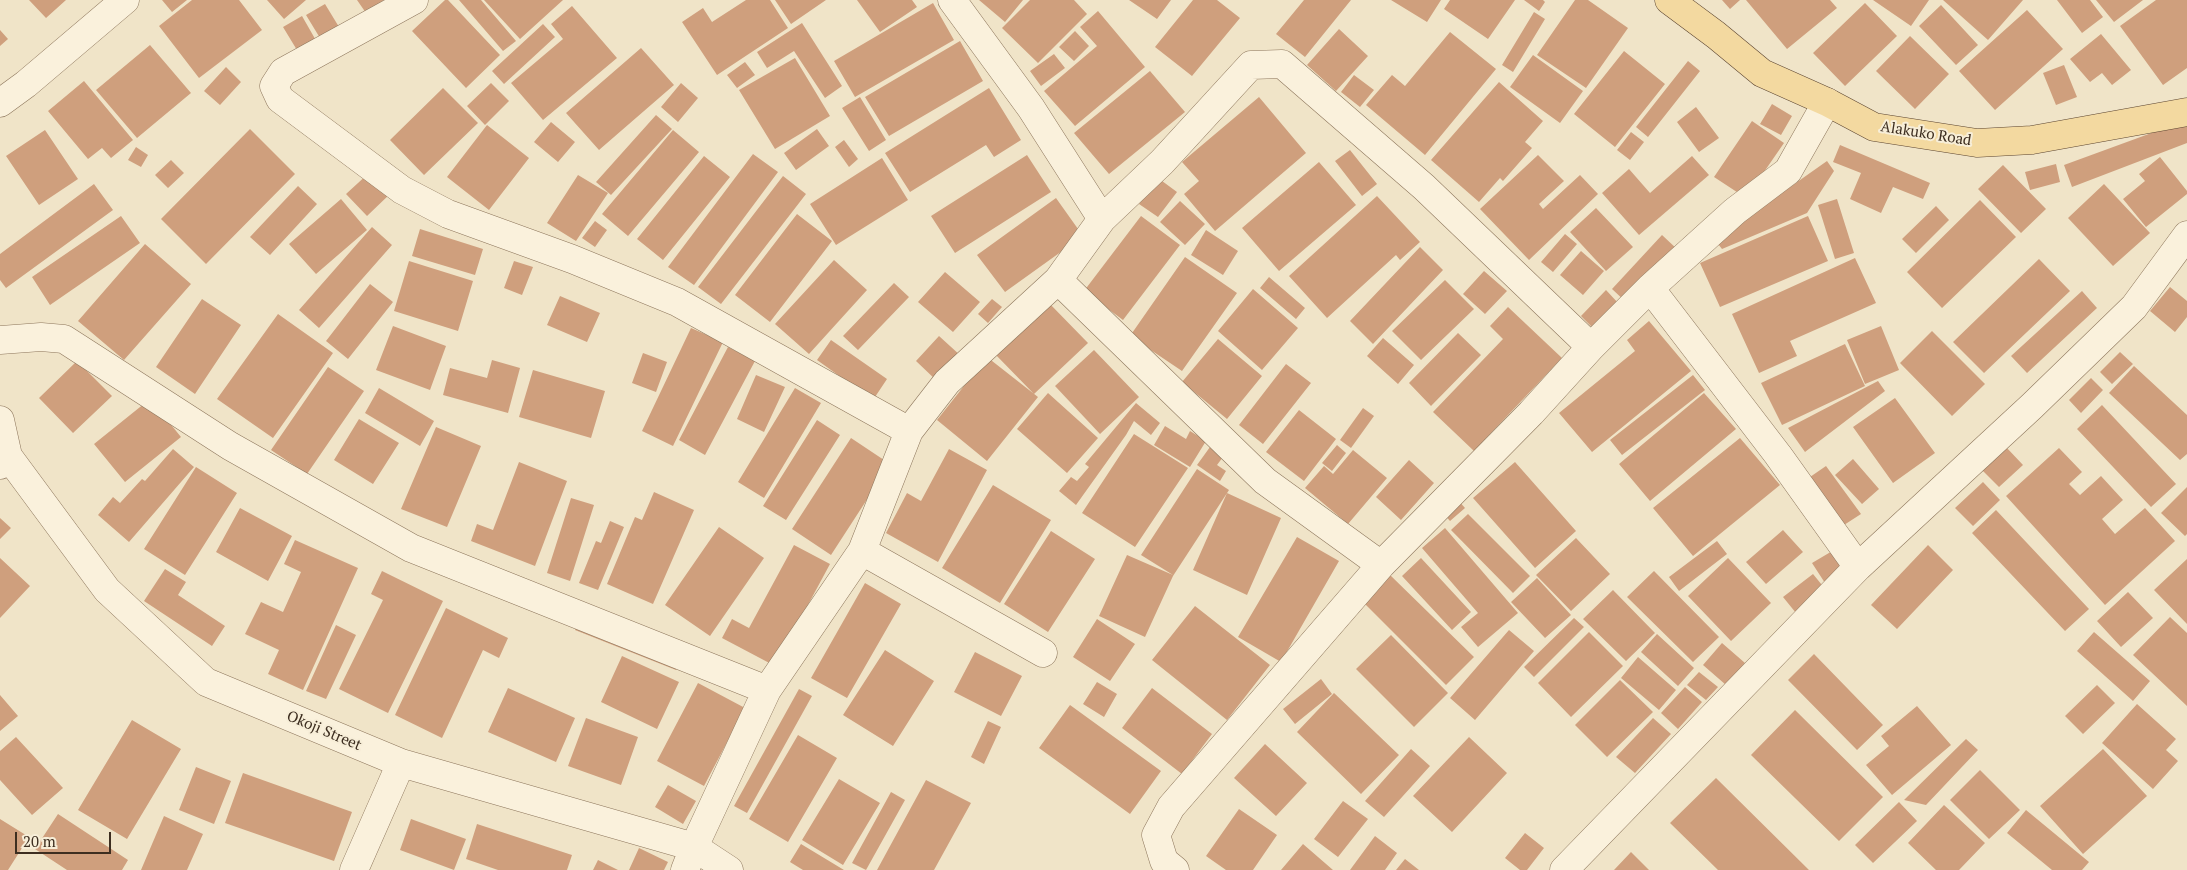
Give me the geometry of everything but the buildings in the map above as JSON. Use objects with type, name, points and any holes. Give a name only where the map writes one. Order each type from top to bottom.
[{"type":"main road","name":"Alakuko Road","points":[[1669,0],[1762,73],[1827,102],[1874,126],[1977,143],[2032,140],[2187,112]]},
{"type":"street","points":[[0,103],[125,0]]},
{"type":"street","points":[[414,0],[283,72],[274,86],[280,99],[402,190],[448,214],[572,259],[677,302],[910,431]]},
{"type":"street","points":[[952,0],[1030,108],[1102,219]]},
{"type":"street","points":[[689,858],[767,690],[862,551],[910,431],[947,382],[1058,280],[1102,219],[1162,162],[1251,65],[1282,64],[1424,187],[1591,347]]},
{"type":"street","points":[[1175,870],[1164,861],[1156,835],[1171,807],[1381,565],[1531,413],[1591,347],[1650,288],[1735,211],[1788,172],[1827,102]]},
{"type":"street","points":[[1564,870],[1858,566],[2032,406],[2134,307],[2187,235]]},
{"type":"street","points":[[1058,280],[1265,481],[1381,565]]},
{"type":"street","points":[[1650,288],[1778,454],[1858,566]]},
{"type":"street","points":[[0,340],[41,337],[64,339],[230,446],[411,548],[767,690]]},
{"type":"street","points":[[0,420],[4,460]]},
{"type":"street","name":"Okoji Street","points":[[4,460],[107,590],[206,682],[401,763],[729,870]]},
{"type":"street","points":[[862,551],[1043,653]]},
{"type":"street","points":[[354,870],[401,763]]}]
